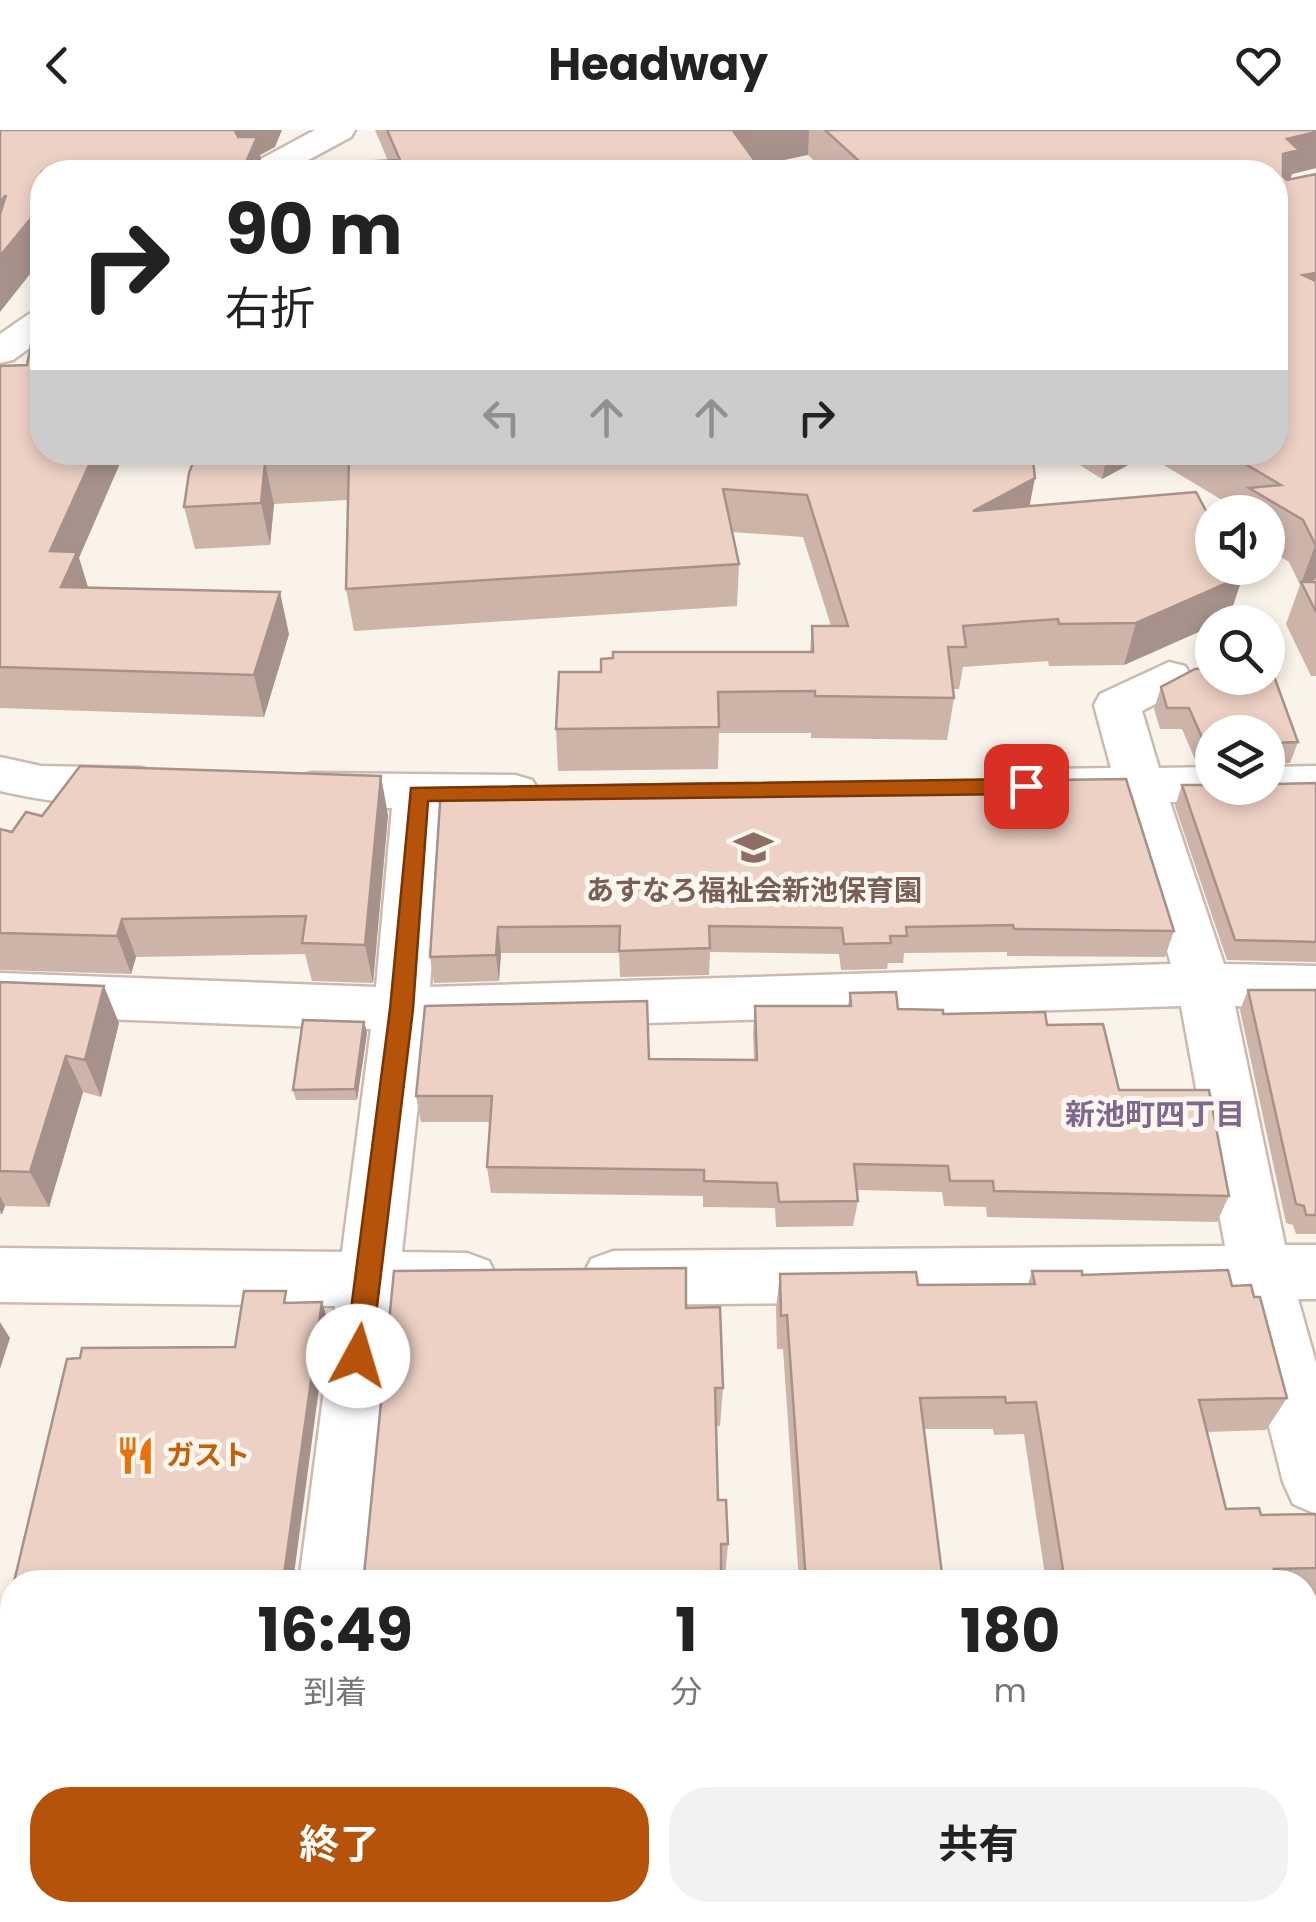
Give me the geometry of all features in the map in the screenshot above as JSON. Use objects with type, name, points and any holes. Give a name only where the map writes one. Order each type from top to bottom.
[{"type":"street","points":[[284,160],[340,130]]},
{"type":"street","points":[[9,369],[30,339]]},
{"type":"street","points":[[1169,676],[1117,704],[1288,1272],[1316,1482]]},
{"type":"street","points":[[0,774],[41,782],[180,786]]},
{"type":"street","points":[[1285,784],[1316,783]]},
{"type":"street","points":[[1004,787],[1195,784]]},
{"type":"street","points":[[259,789],[418,794],[554,792]]},
{"type":"street","points":[[334,1570],[401,1009],[418,794]]},
{"type":"street","points":[[0,994],[401,1009],[1204,984],[1316,987]]},
{"type":"street","points":[[0,1275],[366,1281],[1288,1272]]},
{"type":"building","points":[[0,130],[235,130],[238,137],[257,137],[247,160],[30,160],[30,220],[0,256],[0,214],[6,195],[0,202]]},
{"type":"building","points":[[387,130],[745,130],[734,132],[754,160],[400,160]]},
{"type":"building","points":[[825,130],[1316,130],[1287,139],[1299,150],[1283,154],[1283,160],[858,160]]},
{"type":"building","points":[[1316,174],[1316,273],[1303,275],[1316,281],[1316,543],[1303,520],[1285,509],[1285,495],[1261,495],[1249,488],[1281,485],[1247,465],[1288,465],[1288,180]]},
{"type":"building","points":[[30,350],[30,465],[89,465],[50,551],[77,552],[61,587],[280,592],[254,675],[0,667],[0,366],[27,365]]},
{"type":"building","points":[[192,465],[265,465],[261,503],[184,507]]},
{"type":"building","points":[[349,465],[1034,465],[1035,478],[973,511],[1196,492],[1195,585],[1223,585],[1136,623],[1059,624],[1058,619],[963,626],[966,647],[948,647],[954,698],[815,696],[815,691],[718,692],[719,727],[556,729],[559,672],[601,672],[601,659],[613,658],[613,652],[813,652],[812,626],[848,626],[807,495],[723,489],[739,564],[346,589]]},
{"type":"building","points":[[1301,582],[1316,582],[1316,612]]},
{"type":"building","points":[[1195,669],[1195,695],[1281,695],[1298,742],[1285,743],[1285,715],[1195,715],[1195,722],[1189,708],[1167,708],[1161,687]]},
{"type":"building","points":[[80,766],[381,776],[365,945],[302,943],[306,916],[122,919],[117,936],[0,933],[0,829],[12,832],[26,812],[42,816]]},
{"type":"building","points":[[1126,779],[1174,931],[1014,929],[1013,925],[906,927],[907,936],[890,936],[891,943],[844,944],[842,928],[709,926],[710,948],[619,951],[620,926],[498,927],[496,955],[430,957],[441,788],[720,783],[1053,785],[1053,780]]},
{"type":"building","points":[[1316,783],[1316,942],[1235,940],[1182,785],[1195,785],[1195,805],[1285,805],[1285,784]]},
{"type":"building","points":[[0,982],[104,986],[85,1060],[66,1056],[30,1172],[0,1171]]},
{"type":"building","points":[[1248,990],[1316,990],[1316,1215],[1306,1215],[1304,1206],[1296,1204]]},
{"type":"building","points":[[896,992],[898,1009],[943,1010],[943,1014],[1045,1012],[1047,1025],[1103,1024],[1119,1090],[1209,1090],[1229,1196],[994,1191],[993,1181],[950,1181],[948,1166],[854,1164],[858,1201],[779,1202],[777,1183],[704,1181],[704,1170],[487,1167],[492,1096],[416,1096],[425,1006],[647,1001],[649,1059],[757,1060],[755,1006],[851,1006],[850,993]]},
{"type":"building","points":[[303,1020],[364,1022],[355,1089],[293,1090]]},
{"type":"building","points":[[686,1268],[686,1308],[720,1307],[723,1388],[715,1388],[718,1500],[726,1500],[728,1544],[721,1544],[721,1570],[364,1570],[394,1271]]},
{"type":"building","points":[[1228,1270],[1232,1286],[1251,1285],[1254,1297],[1260,1297],[1287,1398],[1199,1400],[1226,1509],[1259,1508],[1261,1515],[1316,1514],[1316,1568],[1063,1570],[1036,1402],[1006,1403],[1005,1397],[920,1398],[942,1570],[805,1570],[787,1315],[781,1316],[780,1274],[916,1272],[918,1285],[1035,1284],[1032,1271],[1082,1271],[1082,1275]]},
{"type":"building","points":[[244,1291],[286,1291],[284,1303],[322,1302],[285,1570],[17,1570],[67,1359],[80,1358],[82,1348],[235,1347]]},
{"type":"place","name":"あすなろ福祉会新池保育園","points":[[754,848]]},
{"type":"place","name":"ガスト","points":[[136,1455]]},
{"type":"district","name":"新池町四丁目","points":[[1155,1114]]},
{"type":"route","points":[[358,1356],[401,1009],[418,794],[1026,786]]}]
